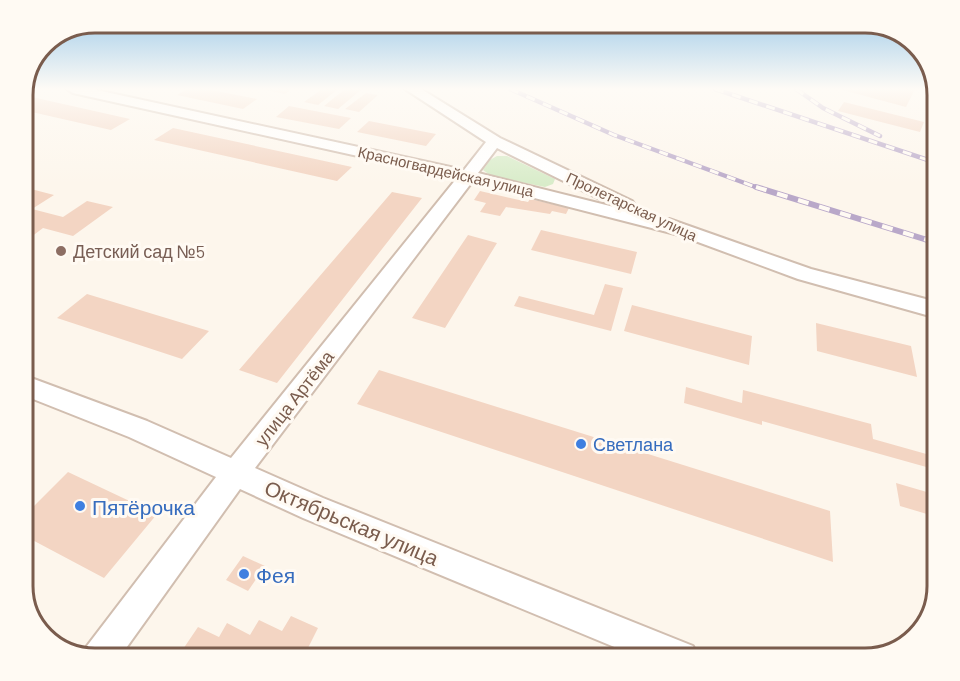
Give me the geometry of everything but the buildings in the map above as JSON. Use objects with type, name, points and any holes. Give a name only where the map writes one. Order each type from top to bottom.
[{"type":"street","name":"Красногвардейская улица","points":[[218,121],[469,176],[578,202],[676,230]]},
{"type":"street","name":"Пролетарская улица","points":[[462,121],[495,141],[676,230],[805,274],[927,307]]},
{"type":"street","name":"улица Артёма","points":[[106,648],[236,472],[495,141]]},
{"type":"street","name":"Октябрьская улица","points":[[33,389],[138,429],[313,508],[656,648]]},
{"type":"green space","points":[[497,156],[507,156],[555,179],[553,184],[545,187],[491,176],[483,170],[490,160]]},
{"type":"railway","points":[[582,121],[614,135],[761,189]]},
{"type":"railway","points":[[810,121],[927,160]]},
{"type":"railway","points":[[849,121],[880,136]]},
{"type":"railway","points":[[756,187],[927,240]]},
{"type":"place","name":"Детский сад №5","points":[[61,251]]},
{"type":"place","name":"Светлана","points":[[581,444]]},
{"type":"place","name":"Пятёрочка","points":[[80,506]]},
{"type":"place","name":"Фея","points":[[244,574]]}]
